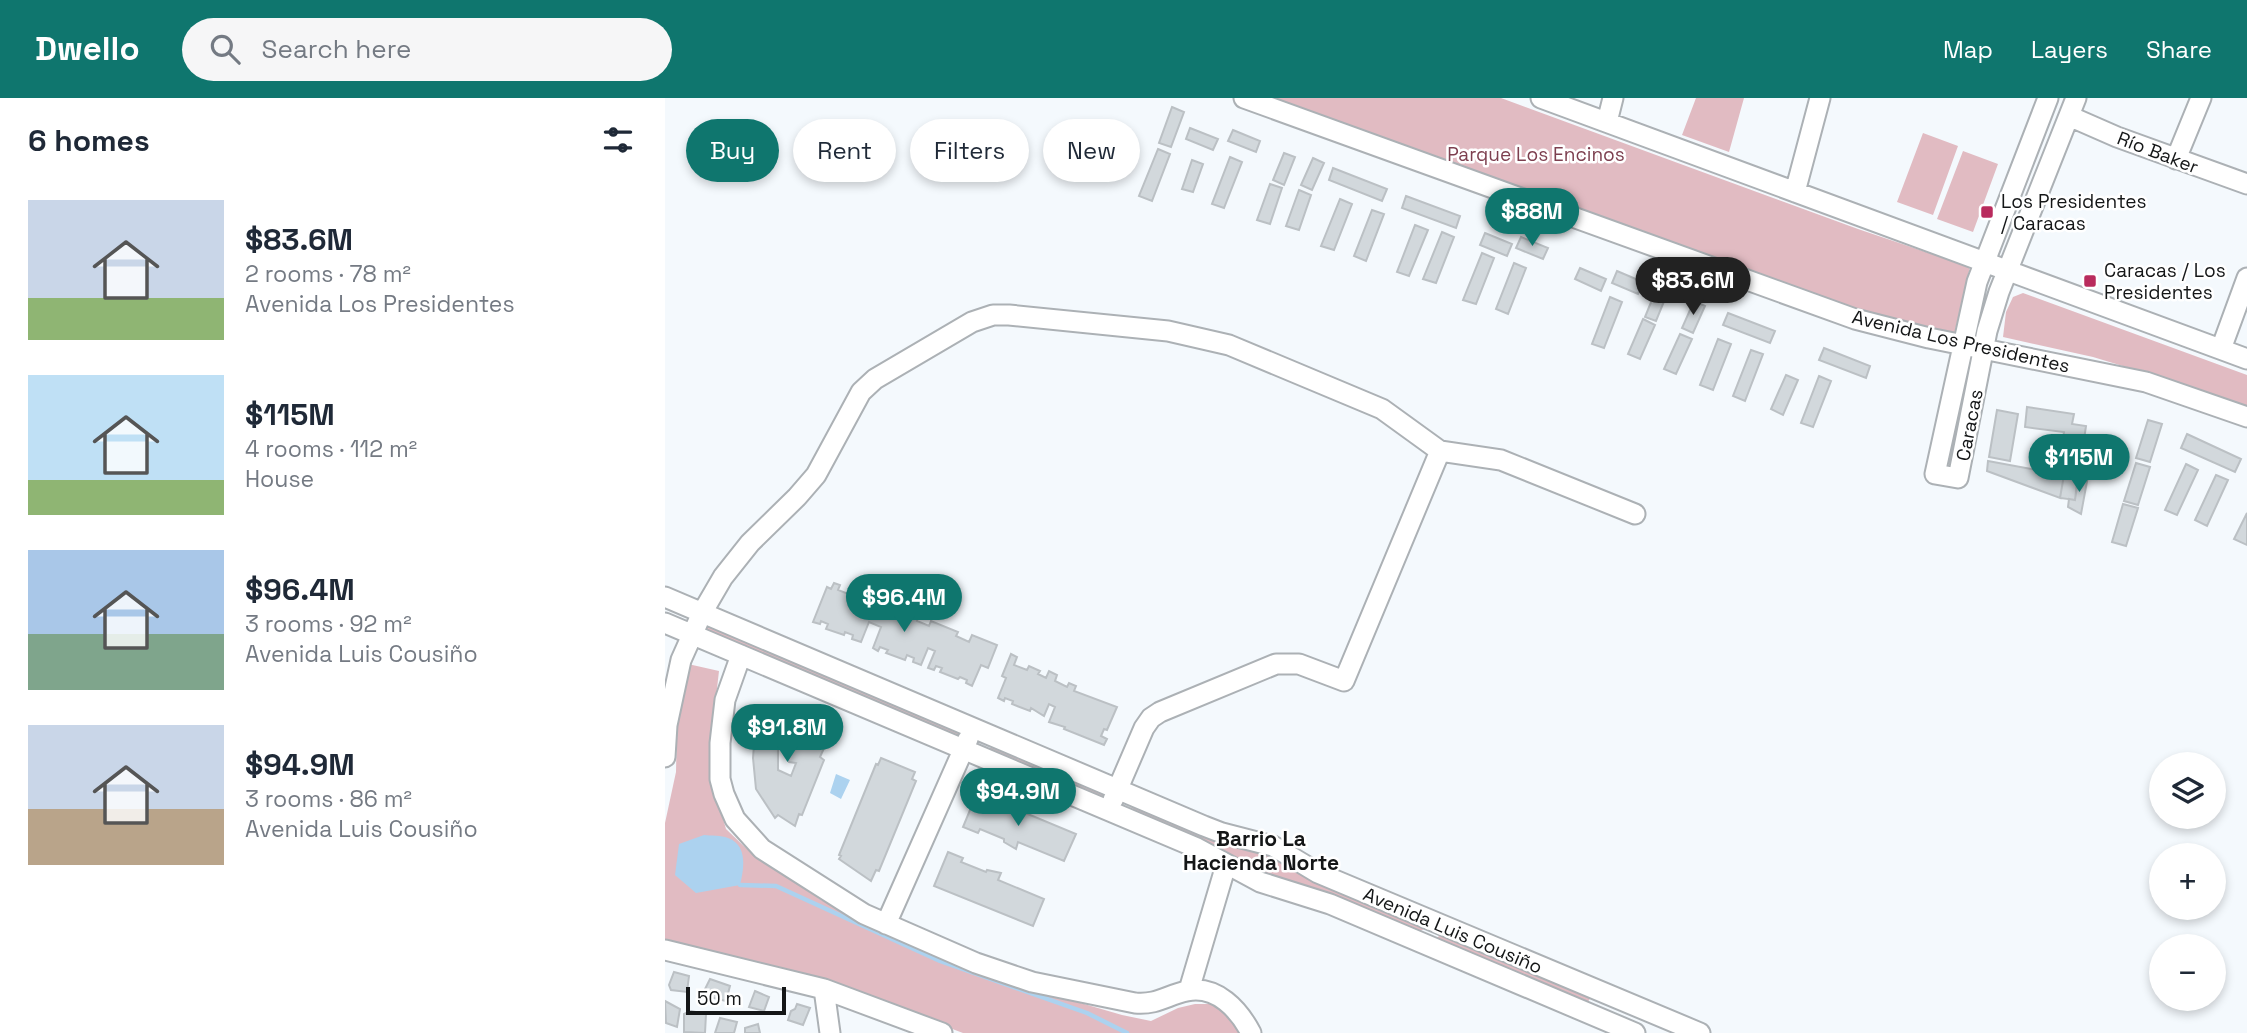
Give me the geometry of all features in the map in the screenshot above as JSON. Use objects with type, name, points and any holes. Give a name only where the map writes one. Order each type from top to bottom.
[{"type":"street","name":"Avenida Los Presidentes","points":[[1244,98],[1842,315],[1881,327],[2147,383],[2247,416]]},
{"type":"street","points":[[1541,98],[2247,359]]},
{"type":"street","points":[[1607,122],[1613,98]]},
{"type":"street","points":[[1795,192],[1820,98]]},
{"type":"street","name":"Caracas","points":[[2048,98],[1983,262],[1962,345],[1935,474],[1958,478],[1992,313],[2006,270],[2073,107]]},
{"type":"street","points":[[2176,159],[2201,98]]},
{"type":"street","name":"Río Baker","points":[[2073,107],[2176,159],[2247,184]]},
{"type":"street","points":[[2221,349],[2247,278]]},
{"type":"street","points":[[665,757],[671,701],[681,660],[702,613],[733,563],[816,475],[861,392],[875,379],[972,322],[993,316],[1168,331],[1229,345],[1383,409],[1440,451],[1501,460],[1635,514]]},
{"type":"street","points":[[1108,810],[1144,728],[1151,718],[1160,712],[1276,664],[1300,664],[1344,681],[1440,451]]},
{"type":"street","name":"Avenida Luis Cousiño","points":[[665,597],[1222,833],[1273,846],[1318,873],[1700,1033]]},
{"type":"street","name":"Avenida Luis Cousiño","points":[[665,623],[1197,848],[1260,882],[1312,897],[1427,945],[1605,1027],[1635,1033]]},
{"type":"street","points":[[741,655],[725,700],[721,722],[720,779],[729,807],[743,830],[762,849],[864,914],[976,963],[1032,982],[1147,1004],[1161,1002],[1189,990],[1208,992],[1229,1003],[1251,1033]]},
{"type":"street","points":[[886,924],[973,728]]},
{"type":"street","points":[[1189,990],[1226,864]]},
{"type":"street","points":[[1427,945],[1437,923]]},
{"type":"street","points":[[665,950],[824,989],[943,1033]]},
{"type":"street","points":[[824,989],[830,1033]]},
{"type":"street","points":[[1605,1027],[1617,998]]},
{"type":"green space","name":"Parque Los Encinos","points":[[1266,98],[1501,98],[1858,229],[1970,267],[1953,339],[1862,315]]},
{"type":"green space","points":[[1696,98],[1744,98],[1729,152],[1682,135]]},
{"type":"green space","points":[[1923,133],[1958,146],[1933,215],[1897,202]]},
{"type":"green space","points":[[1963,151],[1998,164],[1973,232],[1937,219]]},
{"type":"green space","points":[[2023,293],[2247,375],[2247,409],[2179,383],[2093,357],[2003,337],[2006,312],[2013,297]]},
{"type":"green space","points":[[710,624],[961,733],[959,737],[706,634],[705,627]]},
{"type":"green space","points":[[688,664],[719,671],[712,732],[711,777],[726,829],[752,854],[821,900],[929,954],[1029,988],[1151,1021],[1178,1008],[1211,1004],[1230,1015],[1241,1033],[963,1033],[822,980],[665,943],[665,823],[676,772],[677,723]]},
{"type":"green space","points":[[980,748],[997,748],[1105,793],[1103,798]]},
{"type":"green space","points":[[1123,801],[1249,846],[1423,920],[1424,929],[1417,933],[1253,871],[1197,839],[1137,812]]},
{"type":"green space","points":[[1439,936],[1462,940],[1591,997],[1584,1008],[1440,943],[1437,938]]},
{"type":"water","points":[[836,774],[850,780],[841,799],[830,793]]},
{"type":"water","points":[[704,835],[725,837],[739,846],[743,858],[740,885],[696,893],[675,875],[679,844]]},
{"type":"building","points":[[1172,107],[1184,112],[1171,147],[1159,143]]},
{"type":"building","points":[[1190,128],[1218,139],[1213,150],[1186,139]]},
{"type":"building","points":[[1233,130],[1260,141],[1256,152],[1228,141]]},
{"type":"building","points":[[1158,149],[1170,154],[1152,201],[1139,196]]},
{"type":"building","points":[[1284,153],[1295,157],[1284,185],[1273,180]]},
{"type":"building","points":[[1230,157],[1242,162],[1224,208],[1212,204]]},
{"type":"building","points":[[1313,158],[1324,163],[1312,190],[1301,185]]},
{"type":"building","points":[[1192,160],[1203,164],[1193,192],[1182,189]]},
{"type":"building","points":[[1333,168],[1387,189],[1382,201],[1329,180]]},
{"type":"building","points":[[1270,184],[1282,188],[1270,224],[1257,220]]},
{"type":"building","points":[[1299,190],[1311,195],[1299,230],[1286,226]]},
{"type":"building","points":[[1406,196],[1460,216],[1456,228],[1402,208]]},
{"type":"building","points":[[1340,199],[1352,204],[1334,250],[1321,246]]},
{"type":"building","points":[[1372,210],[1384,214],[1366,261],[1354,256]]},
{"type":"building","points":[[1415,225],[1428,230],[1409,276],[1397,272]]},
{"type":"building","points":[[1442,232],[1454,237],[1436,283],[1423,279]]},
{"type":"building","points":[[1485,233],[1512,244],[1507,256],[1480,245]]},
{"type":"building","points":[[1521,237],[1548,248],[1543,259],[1516,248]]},
{"type":"building","points":[[1482,253],[1494,258],[1476,304],[1463,300]]},
{"type":"building","points":[[1514,263],[1526,268],[1508,314],[1496,309]]},
{"type":"building","points":[[1580,268],[1606,279],[1601,291],[1575,279]]},
{"type":"building","points":[[1617,271],[1643,282],[1638,294],[1612,283]]},
{"type":"building","points":[[1656,290],[1667,294],[1656,321],[1645,317]]},
{"type":"building","points":[[1610,297],[1622,302],[1604,348],[1592,344]]},
{"type":"building","points":[[1694,301],[1705,306],[1693,333],[1682,328]]},
{"type":"building","points":[[1728,313],[1775,331],[1770,343],[1723,325]]},
{"type":"building","points":[[1643,319],[1655,325],[1640,359],[1628,354]]},
{"type":"building","points":[[1680,334],[1692,339],[1676,374],[1664,369]]},
{"type":"building","points":[[1718,339],[1731,344],[1713,390],[1700,385]]},
{"type":"building","points":[[1824,348],[1870,366],[1866,378],[1819,360]]},
{"type":"building","points":[[1751,350],[1763,354],[1745,401],[1733,396]]},
{"type":"building","points":[[1786,375],[1798,380],[1783,415],[1771,409]]},
{"type":"building","points":[[1819,376],[1831,381],[1813,427],[1801,423]]},
{"type":"building","points":[[2027,407],[2074,414],[2072,424],[2086,426],[2075,500],[2060,498],[2064,475],[2057,474],[2064,432],[2025,427]]},
{"type":"building","points":[[1997,410],[2018,414],[2010,461],[1989,457]]},
{"type":"building","points":[[2148,420],[2162,424],[2150,462],[2136,458]]},
{"type":"building","points":[[2187,434],[2241,459],[2235,472],[2181,448]]},
{"type":"building","points":[[1988,461],[2064,475],[2060,498],[1987,471]]},
{"type":"building","points":[[2136,463],[2150,467],[2138,505],[2124,501]]},
{"type":"building","points":[[2186,464],[2198,470],[2177,515],[2165,510]]},
{"type":"building","points":[[2078,474],[2088,476],[2081,514],[2068,507],[2069,499],[2075,500]]},
{"type":"building","points":[[2216,475],[2228,480],[2207,526],[2195,520]]},
{"type":"building","points":[[2123,504],[2138,508],[2126,546],[2112,542]]},
{"type":"building","points":[[2247,513],[2247,545],[2234,539]]},
{"type":"building","points":[[834,583],[840,585],[838,590],[861,599],[864,591],[893,603],[891,608],[906,614],[907,610],[919,615],[917,621],[929,626],[931,621],[958,632],[956,636],[969,642],[972,635],[997,645],[988,668],[981,665],[972,686],[966,683],[967,680],[940,672],[942,668],[928,668],[935,651],[928,648],[921,665],[913,662],[914,658],[907,655],[905,660],[886,653],[888,650],[880,647],[878,651],[873,648],[881,627],[869,622],[861,642],[852,639],[853,635],[845,632],[844,635],[826,629],[828,624],[821,621],[820,624],[813,622],[827,587],[831,589]]},
{"type":"building","points":[[1011,654],[1017,657],[1014,665],[1027,670],[1029,666],[1040,671],[1038,674],[1046,678],[1049,671],[1057,675],[1055,681],[1067,687],[1069,683],[1076,686],[1074,691],[1117,707],[1107,730],[1104,729],[1101,736],[1107,739],[1104,745],[1049,722],[1055,707],[1049,704],[1044,716],[1031,708],[1030,711],[1012,704],[1013,701],[998,698],[1006,678],[1002,676]]},
{"type":"building","points":[[764,707],[830,735],[820,757],[824,760],[795,826],[778,815],[775,818],[756,789],[753,758],[755,732],[759,732]],"holes":[[[778,738],[793,745],[788,760],[796,763],[791,776],[778,770]]]},
{"type":"building","points":[[881,758],[915,772],[912,779],[916,781],[879,871],[876,870],[871,881],[839,859],[839,855],[876,764],[878,765]]},
{"type":"building","points":[[977,793],[1076,834],[1064,861],[1018,842],[1016,849],[1004,842],[1004,839],[980,829],[978,833],[963,827]]},
{"type":"building","points":[[948,852],[963,858],[961,862],[986,872],[1001,873],[998,880],[1044,899],[1033,926],[934,886]]},
{"type":"building","points":[[674,972],[689,976],[687,992],[671,990],[669,985]]},
{"type":"building","points":[[710,979],[730,986],[726,1001],[702,995]]},
{"type":"building","points":[[755,991],[769,997],[764,1011],[749,1007]]},
{"type":"building","points":[[665,1001],[680,1009],[677,1027],[666,1023]]},
{"type":"building","points":[[797,1004],[810,1008],[803,1025],[788,1020]]},
{"type":"building","points":[[691,1011],[706,1014],[705,1033],[684,1032],[684,1014]]},
{"type":"building","points":[[720,1018],[737,1022],[734,1033],[715,1033]]},
{"type":"building","points":[[758,1024],[760,1033],[745,1033],[745,1028]]},
{"type":"waterway","points":[[740,885],[776,886],[940,961],[1087,1013],[1127,1033]]},
{"type":"place","name":"Los Presidentes / Caracas","points":[[1987,212]]},
{"type":"place","name":"Caracas / Los Presidentes","points":[[2090,281]]},
{"type":"district","name":"Barrio La Hacienda Norte","points":[[1261,851]]}]
